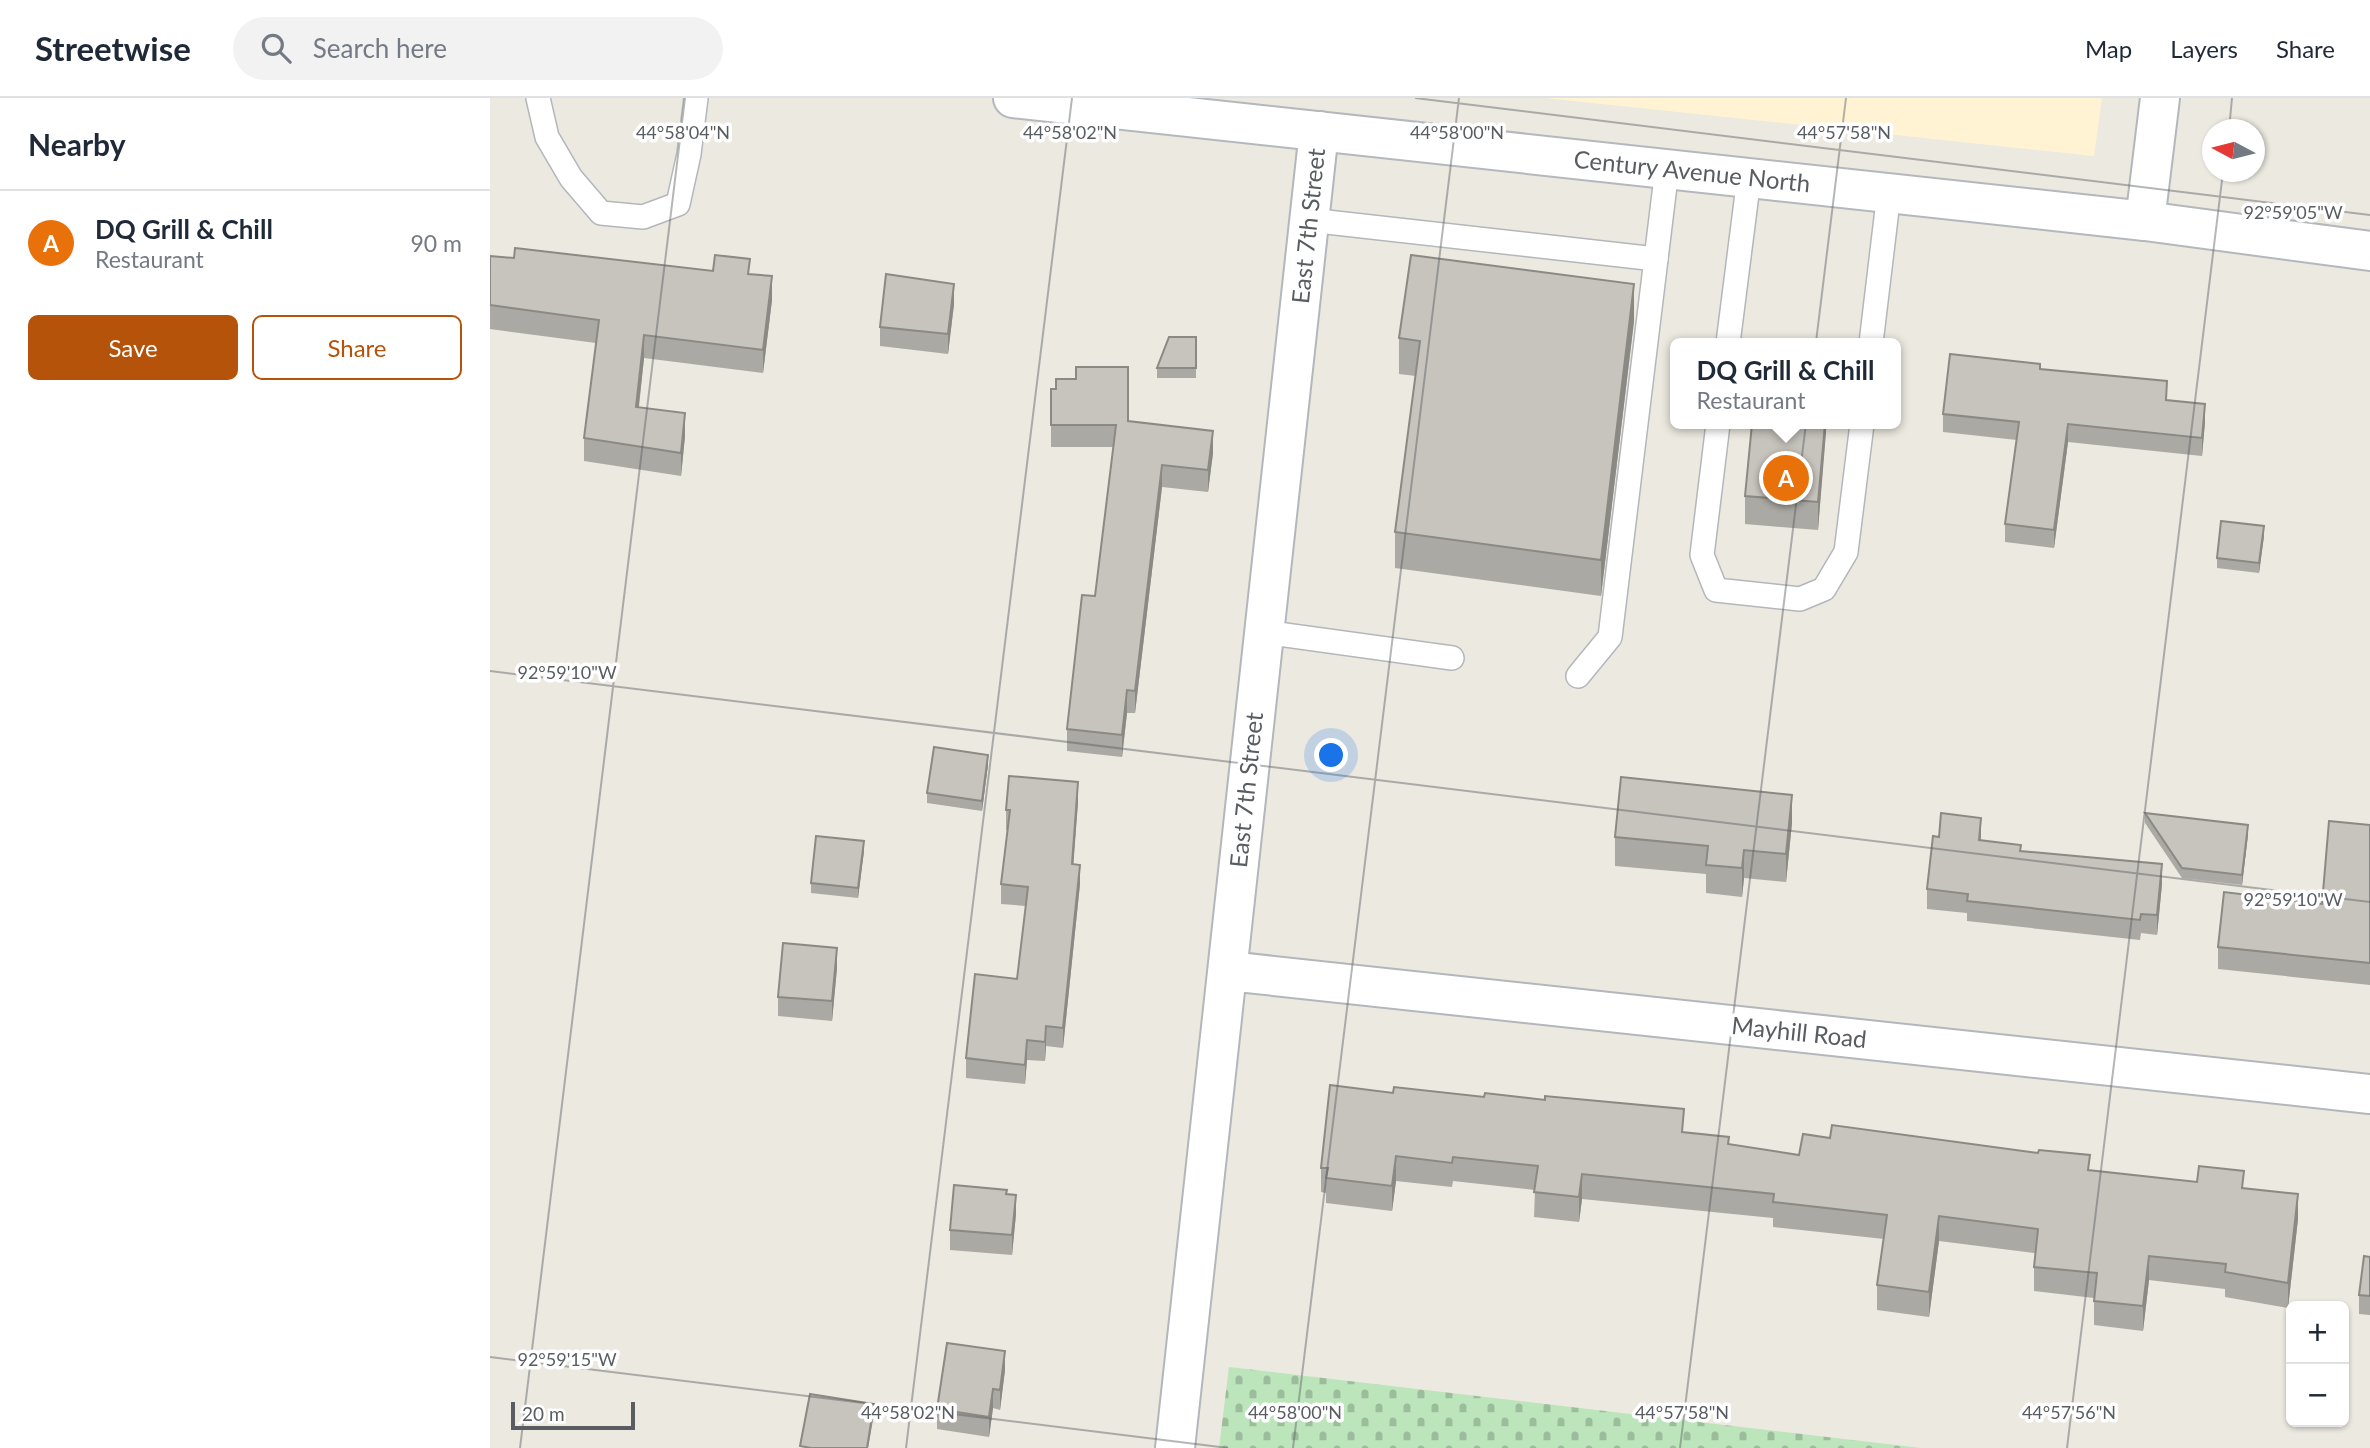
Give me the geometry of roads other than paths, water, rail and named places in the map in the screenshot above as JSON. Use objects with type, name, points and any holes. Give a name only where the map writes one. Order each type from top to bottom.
[{"type":"street","name":"Century Avenue North","points":[[1013,98],[1091,102],[1319,131],[2145,221],[2370,251]]},
{"type":"street","points":[[2145,221],[2160,98]]},
{"type":"street","name":"East 7th Street","points":[[1175,1448],[1319,131]]},
{"type":"street","name":"Mayhill Road","points":[[1228,971],[2370,1094]]},
{"type":"lane","points":[[538,98],[547,137],[571,178],[601,214],[643,217],[678,204],[689,154],[696,98]]},
{"type":"lane","points":[[1578,676],[1610,637],[1667,169]]},
{"type":"lane","points":[[1729,338],[1749,178]]},
{"type":"lane","points":[[1872,338],[1889,193]]},
{"type":"lane","points":[[1309,220],[1656,260]]},
{"type":"lane","points":[[1717,429],[1702,555],[1716,590],[1800,599],[1824,589],[1846,552],[1861,429]]},
{"type":"lane","points":[[1264,632],[1452,659]]},
{"type":"place","name":"DQ Grill & Chill","points":[[1786,478]]}]
